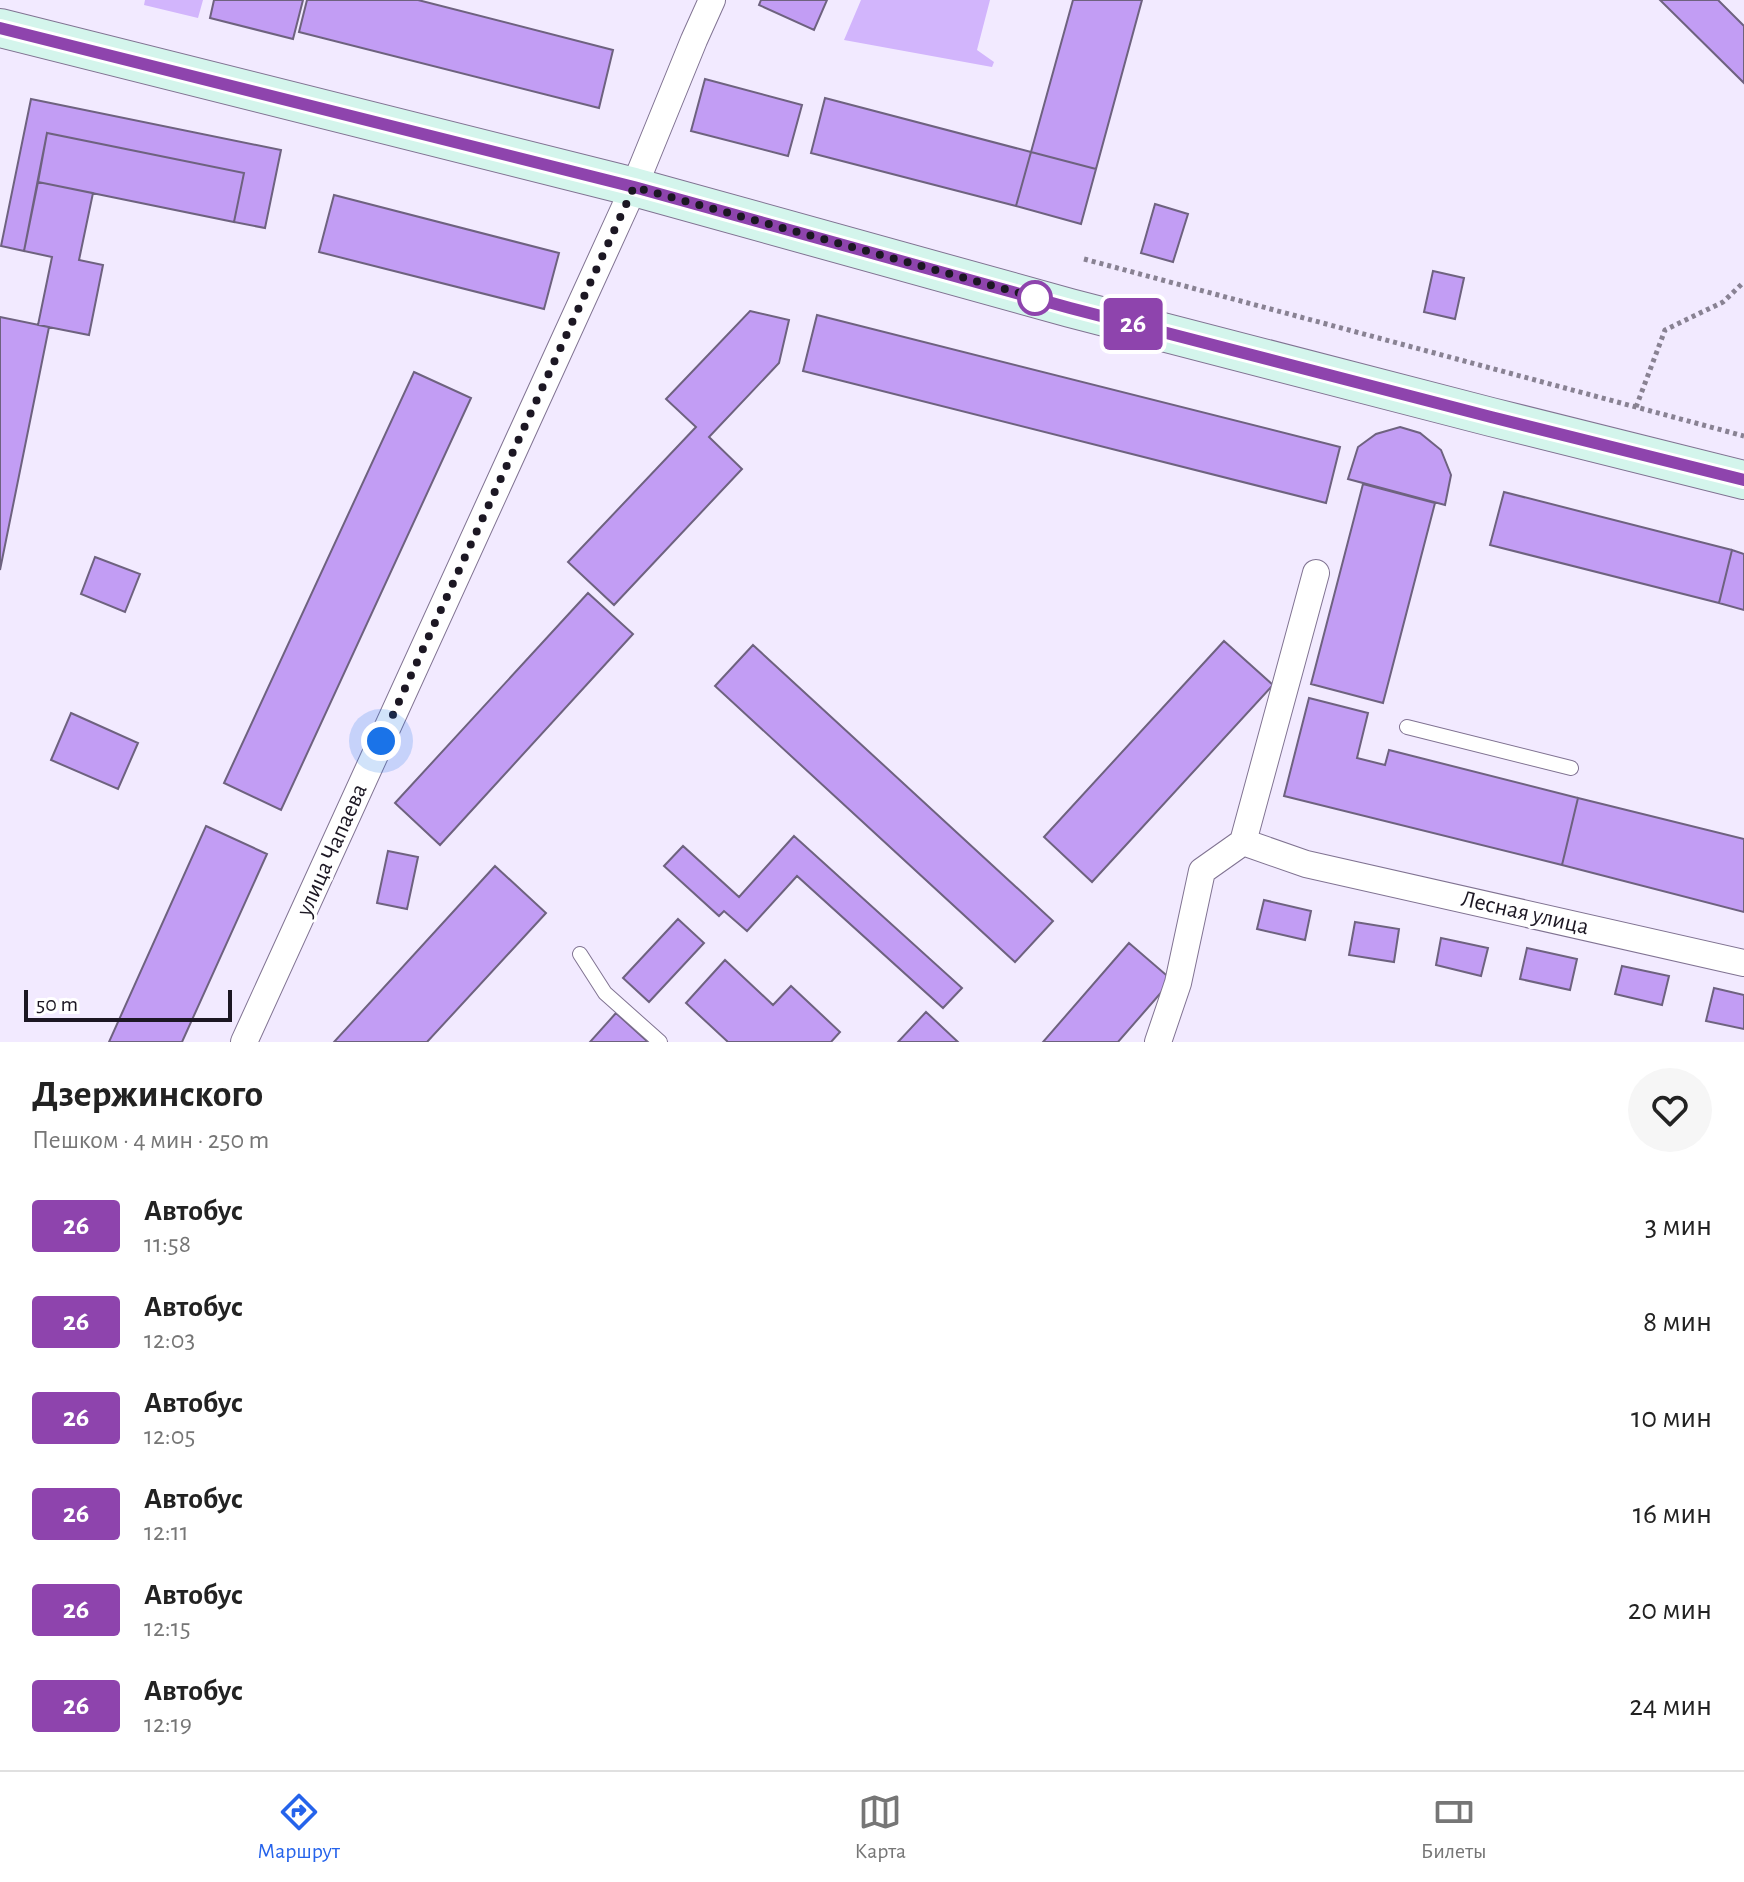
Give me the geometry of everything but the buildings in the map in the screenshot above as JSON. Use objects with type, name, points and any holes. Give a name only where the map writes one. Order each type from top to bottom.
[{"type":"main road","points":[[0,28],[634,187],[1070,308],[1744,480]]},
{"type":"street","name":"улица Чапаева","points":[[244,1042],[634,187],[712,0]]},
{"type":"street","points":[[1158,1042],[1178,983],[1202,871],[1243,842],[1316,573]]},
{"type":"street","name":"Лесная улица","points":[[1243,842],[1306,864],[1744,963]]},
{"type":"lane","points":[[1407,727],[1571,768]]},
{"type":"lane","points":[[580,954],[605,993],[660,1042]]},
{"type":"path","points":[[1084,259],[1744,436]]},
{"type":"path","points":[[1636,407],[1665,330],[1723,302],[1744,282]]},
{"type":"shaded area","points":[[145,0],[203,0],[198,18],[144,5]]},
{"type":"shaded area","points":[[861,0],[990,0],[977,50],[994,62],[992,67],[844,40]]},
{"type":"bus line","name":"26","points":[[0,28],[634,187],[1070,308],[1744,480]]},
{"type":"route","points":[[381,741],[634,187],[1041,299],[1035,298]]}]
